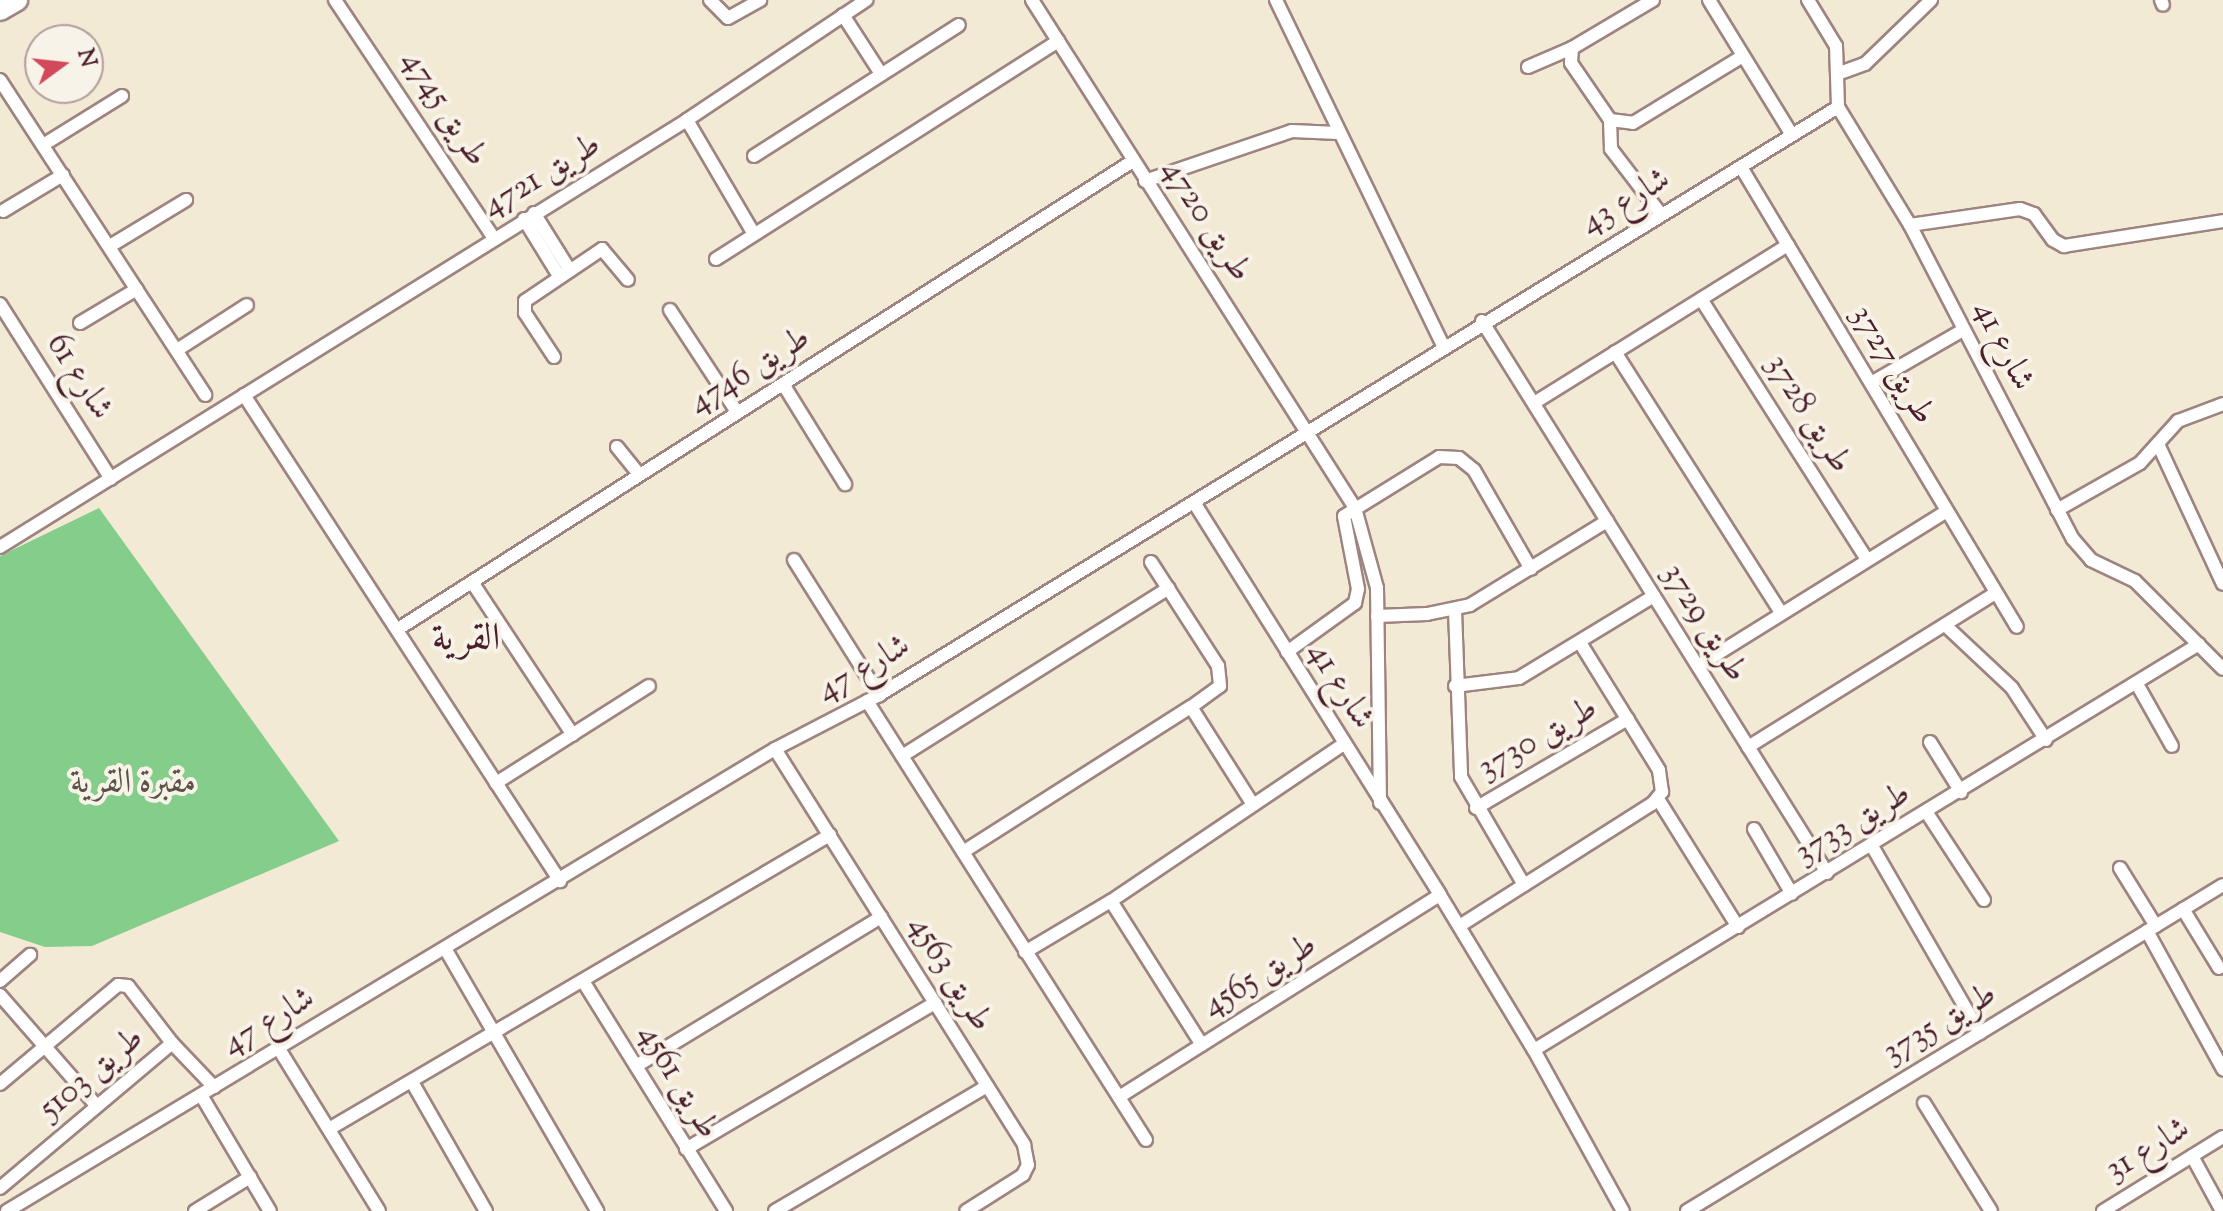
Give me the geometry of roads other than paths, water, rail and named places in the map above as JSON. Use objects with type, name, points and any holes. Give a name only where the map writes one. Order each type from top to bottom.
[{"type":"main road","points":[[0,10],[17,0]]},
{"type":"street","name":"طريق 4745","points":[[335,0],[344,6],[493,237]]},
{"type":"street","points":[[710,0],[728,18],[760,0]]},
{"type":"street","name":"طريق 4721","points":[[244,395],[493,237],[687,120],[866,0]]},
{"type":"street","name":"طريق 4720","points":[[1032,0],[1145,181],[1309,431],[1355,508],[1373,561],[1377,616],[1380,803]]},
{"type":"street","points":[[1276,0],[1443,345]]},
{"type":"street","points":[[1528,67],[1572,48],[1653,0]]},
{"type":"street","points":[[1709,0],[1741,57],[1792,135]]},
{"type":"street","name":"شارع 41","points":[[1808,0],[1836,46],[1838,107],[1910,225],[2057,510],[2084,554],[2135,581],[2223,669]]},
{"type":"street","points":[[1837,74],[1865,64],[1931,0]]},
{"type":"street","points":[[843,15],[881,74]]},
{"type":"street","points":[[754,156],[959,25]]},
{"type":"street","points":[[716,259],[1058,41]]},
{"type":"street","points":[[1572,48],[1571,63],[1610,120],[1611,149],[1660,213]]},
{"type":"street","points":[[1610,120],[1633,123],[1741,57]]},
{"type":"street","points":[[0,80],[205,395]]},
{"type":"street","points":[[43,145],[122,96]]},
{"type":"street","name":"شارع 43","points":[[1195,504],[1443,345],[1838,107]]},
{"type":"street","points":[[687,120],[754,234]]},
{"type":"street","points":[[1145,181],[1292,131],[1338,133]]},
{"type":"street","name":"طريق 4746","points":[[398,629],[1133,161]]},
{"type":"street","name":"طريق 3727","points":[[1741,167],[2017,627]]},
{"type":"street","points":[[3,211],[63,175]]},
{"type":"street","points":[[110,246],[186,200]]},
{"type":"street","points":[[1910,225],[2020,209],[2034,214],[2053,240],[2064,246],[2223,221]]},
{"type":"street","points":[[529,216],[564,272]]},
{"type":"street","points":[[1534,403],[1788,245]]},
{"type":"street","points":[[554,357],[523,304],[564,272],[602,249],[628,280]]},
{"type":"street","points":[[80,323],[137,289]]},
{"type":"street","name":"طريق 3728","points":[[1701,299],[1867,560]]},
{"type":"street","name":"شارع 61","points":[[0,304],[111,479]]},
{"type":"street","points":[[177,350],[247,305]]},
{"type":"street","points":[[670,310],[737,412]]},
{"type":"street","name":"طريق 3729","points":[[1482,321],[1827,873]]},
{"type":"street","points":[[1871,383],[1963,330]]},
{"type":"street","points":[[1615,352],[1781,613]]},
{"type":"street","points":[[783,384],[845,484]]},
{"type":"street","points":[[0,546],[244,395],[560,881]]},
{"type":"street","points":[[2057,510],[2140,463],[2178,421],[2223,404]]},
{"type":"street","points":[[2158,444],[2223,584]]},
{"type":"street","points":[[617,447],[639,474]]},
{"type":"street","points":[[1287,652],[1355,603],[1357,581],[1342,525],[1355,508],[1439,457],[1459,458],[1474,470],[1531,569]]},
{"type":"street","name":"شارع 41","points":[[1195,504],[1436,899],[1461,925],[1623,1211]]},
{"type":"street","name":"شارع 47","points":[[7,1211],[446,950],[775,749],[873,698],[1195,504]]},
{"type":"street","points":[[1698,666],[1947,511]]},
{"type":"street","points":[[1377,616],[1455,610],[1531,569],[1607,521]]},
{"type":"street","points":[[794,560],[873,698],[902,756],[1146,1140]]},
{"type":"street","points":[[963,852],[1215,691],[1222,678],[1151,562]]},
{"type":"street","points":[[472,582],[573,735]]},
{"type":"street","points":[[902,756],[1169,588]]},
{"type":"street","points":[[1748,747],[1995,593]]},
{"type":"street","name":"طريق 3730","points":[[1455,686],[1519,678],[1581,644],[1654,596]]},
{"type":"street","name":"طريق 3730","points":[[1455,610],[1457,760],[1476,808],[1524,885]]},
{"type":"street","points":[[1945,625],[2012,688],[2046,740]]},
{"type":"street","name":"طريق 3730","points":[[1581,644],[1663,777],[1658,799]]},
{"type":"street","name":"طريق 3733","points":[[1534,1050],[1927,813],[2199,644]]},
{"type":"street","points":[[2137,684],[2172,746]]},
{"type":"street","points":[[496,783],[649,686]]},
{"type":"street","points":[[1191,707],[1252,803]]},
{"type":"street","name":"طريق 3730","points":[[1476,808],[1628,719]]},
{"type":"street","points":[[1930,742],[1961,792]]},
{"type":"street","points":[[1025,952],[1111,901],[1252,803],[1344,744]]},
{"type":"street","name":"طريق 4563","points":[[775,749],[1024,1145],[1028,1165],[1015,1182],[966,1211]]},
{"type":"street","points":[[1461,925],[1658,799],[1738,927]]},
{"type":"street","points":[[1927,813],[1984,900]]},
{"type":"street","points":[[1754,829],[1792,894]]},
{"type":"street","points":[[329,1129],[494,1035],[830,835]]},
{"type":"street","points":[[1872,846],[1980,1033]]},
{"type":"street","points":[[2120,868],[2223,1069]]},
{"type":"street","name":"طريق 3735","points":[[1687,1211],[2223,885]]},
{"type":"street","name":"طريق 4565","points":[[1119,1097],[1436,899]]},
{"type":"street","points":[[1111,901],[1202,1045]]},
{"type":"street","points":[[2183,909],[2219,968]]},
{"type":"street","points":[[636,1066],[881,917]]},
{"type":"street","points":[[446,950],[597,1211]]},
{"type":"street","points":[[0,981],[30,955]]},
{"type":"street","name":"طريق 4561","points":[[583,981],[726,1211]]},
{"type":"street","points":[[0,1084],[123,984],[172,1043]]},
{"type":"street","points":[[0,995],[97,1106]]},
{"type":"street","points":[[686,1149],[935,1003]]},
{"type":"street","name":"طريق 5103","points":[[0,1188],[172,1043],[214,1087]]},
{"type":"street","points":[[279,1049],[379,1211]]},
{"type":"street","points":[[412,1082],[486,1211]]},
{"type":"street","points":[[775,1211],[987,1086]]},
{"type":"street","points":[[201,1095],[270,1211]]},
{"type":"street","points":[[1924,1103],[1991,1211]]},
{"type":"street","name":"شارع 31","points":[[2103,1211],[2223,1137]]},
{"type":"street","points":[[2192,1156],[2222,1211]]},
{"type":"street","points":[[195,1211],[250,1177]]},
{"type":"street","points":[[2123,1199],[2130,1211]]},
{"type":"district","name":"القرية","points":[[466,641]]},
{"type":"park label","name":"مقبرة القرية","points":[[133,784]]}]
